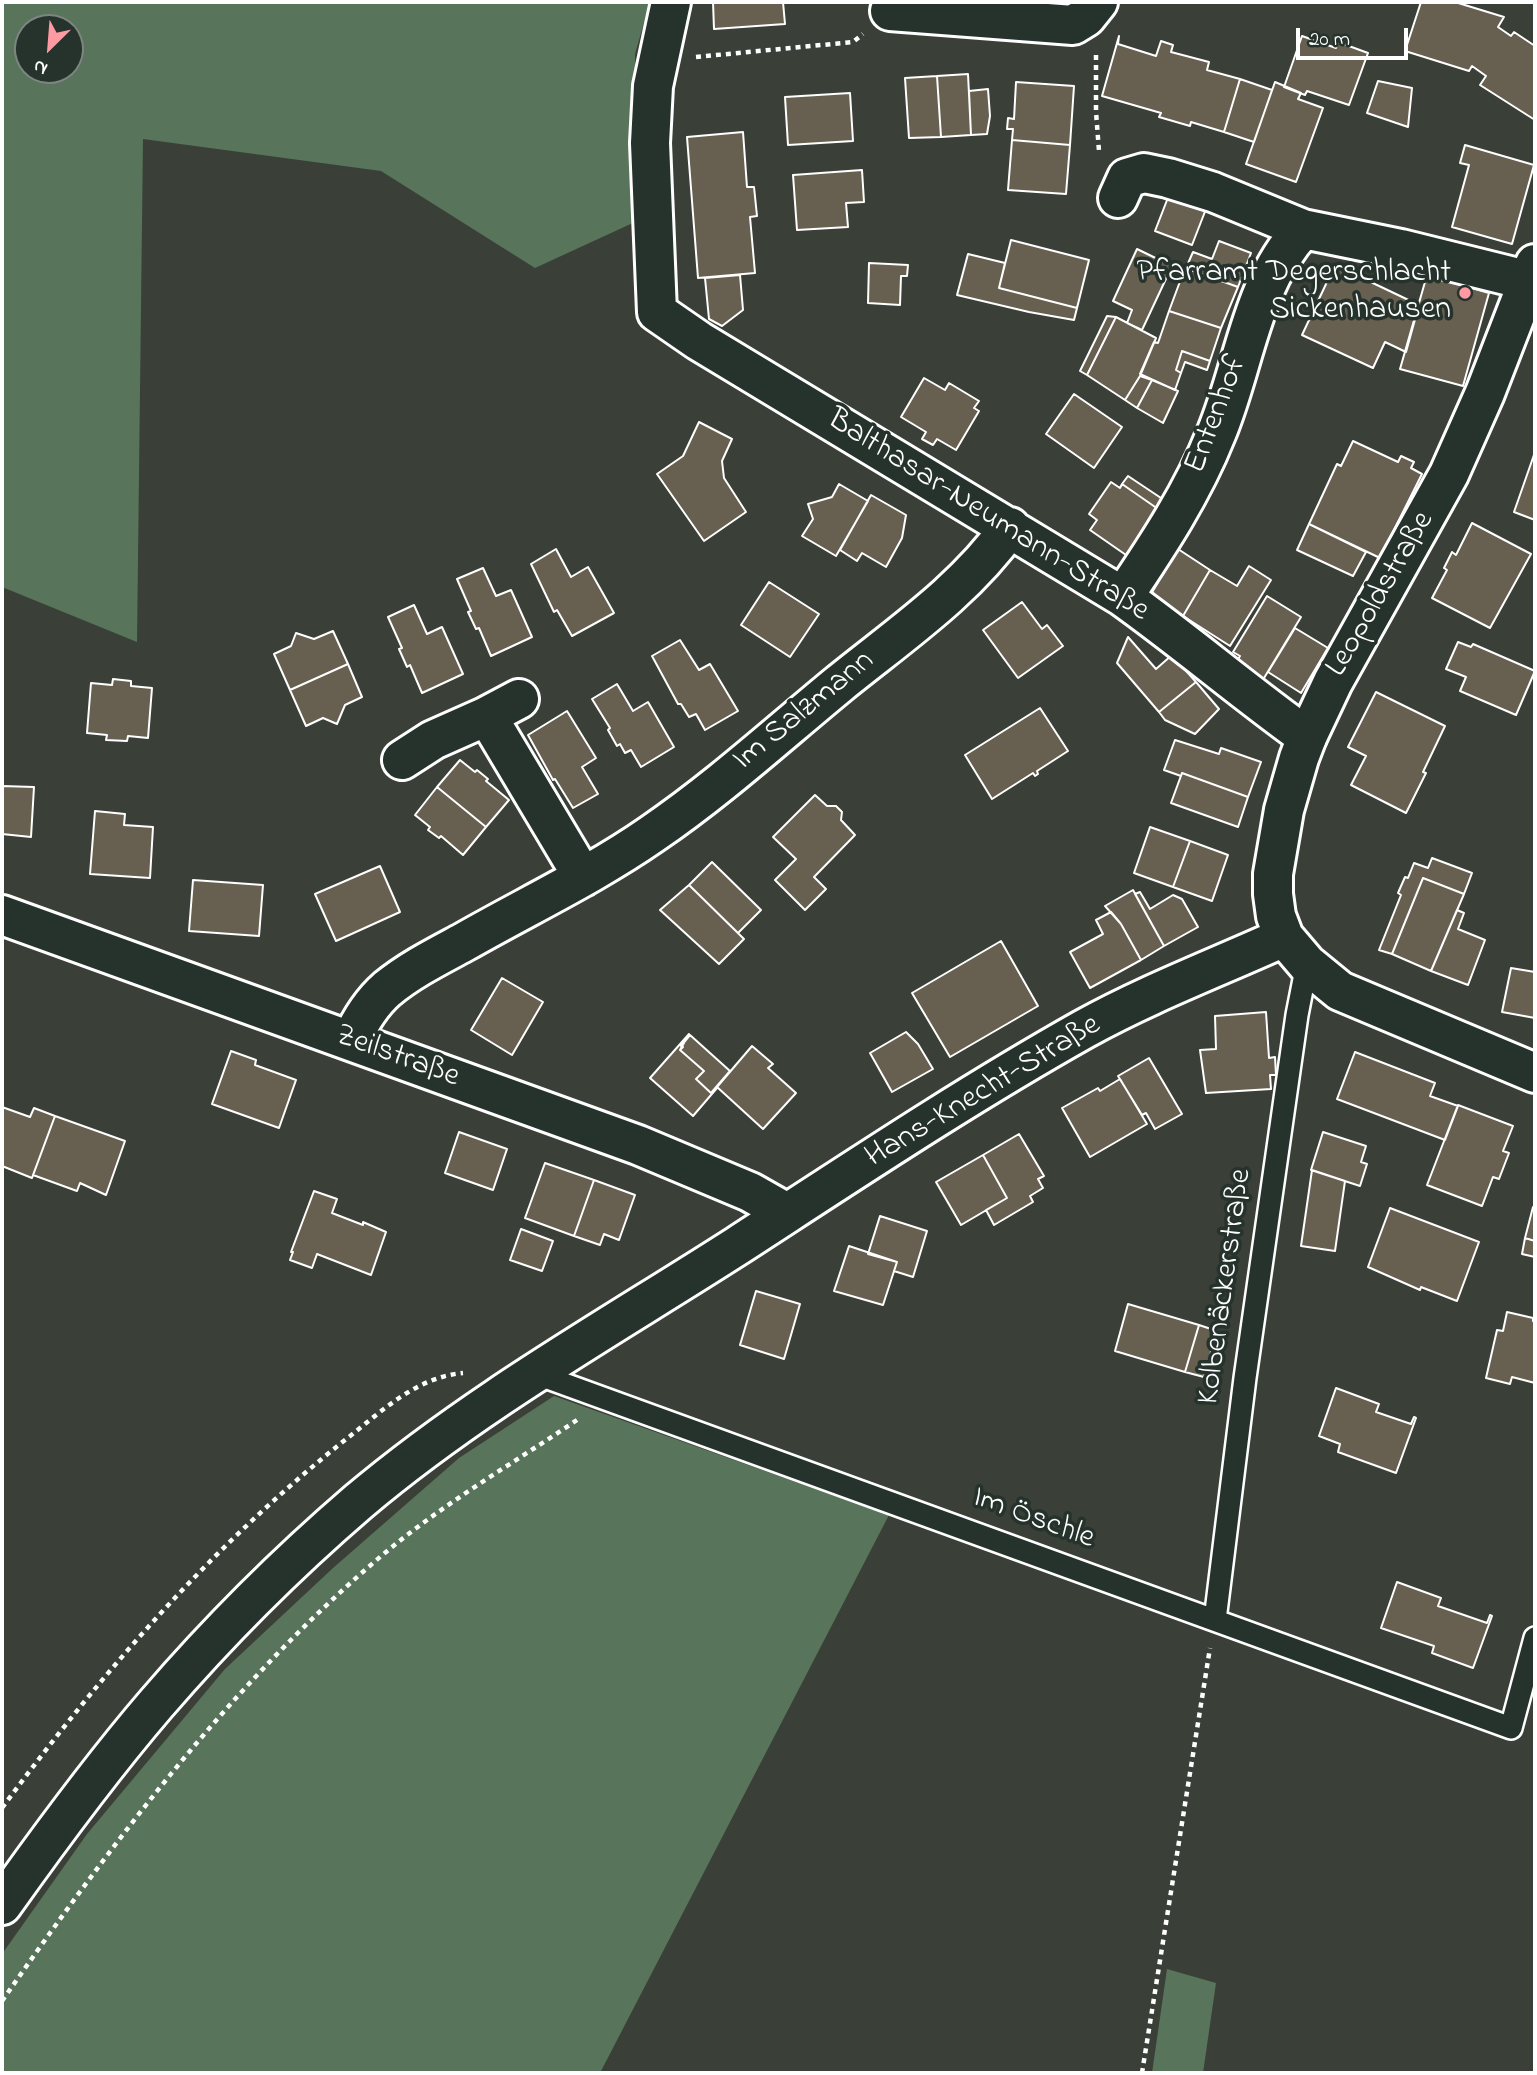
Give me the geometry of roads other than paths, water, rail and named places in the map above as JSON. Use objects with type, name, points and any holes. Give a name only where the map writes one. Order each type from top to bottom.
[{"type":"street","name":"Balthasar-Neumann-Straße","points":[[671,2],[656,60],[650,143],[657,312],[699,341],[1123,597],[1307,737]]},
{"type":"street","points":[[885,6],[1055,25],[1073,25],[1092,9]]},
{"type":"street","points":[[1122,188],[1144,173],[1213,192],[1303,229],[1333,237],[1532,272]]},
{"type":"street","name":"Entenhof","points":[[1123,597],[1154,551],[1202,468],[1228,402],[1262,293],[1277,261],[1303,229]]},
{"type":"street","name":"Leopoldstraße","points":[[1295,951],[1276,916],[1273,874],[1284,810],[1299,758],[1333,682],[1449,474],[1475,417],[1532,272]]},
{"type":"street","name":"Im Salzmann","points":[[351,1041],[371,1006],[387,990],[428,962],[583,877],[653,834],[705,794],[944,599],[985,561],[1010,527]]},
{"type":"street","points":[[402,760],[433,740],[503,707],[583,877]]},
{"type":"street","name":"Zeilstraße","points":[[2,915],[705,1171],[786,1213]]},
{"type":"street","points":[[1295,951],[1340,991],[1535,1073]]},
{"type":"street","name":"Hans-Knecht-Straße","points":[[2,1905],[86,1789],[204,1650],[302,1552],[360,1501],[463,1421],[786,1213],[1087,1027],[1295,951]]},
{"type":"lane","name":"Kolbenäckerstraße","points":[[1215,1620],[1245,1378],[1297,1015],[1295,951]]},
{"type":"lane","name":"Im Öschle","points":[[534,1373],[1511,1727],[1535,1638]]},
{"type":"place","name":"Pfarramt Degerschlacht Sickenhausen","points":[[1465,293]]}]
